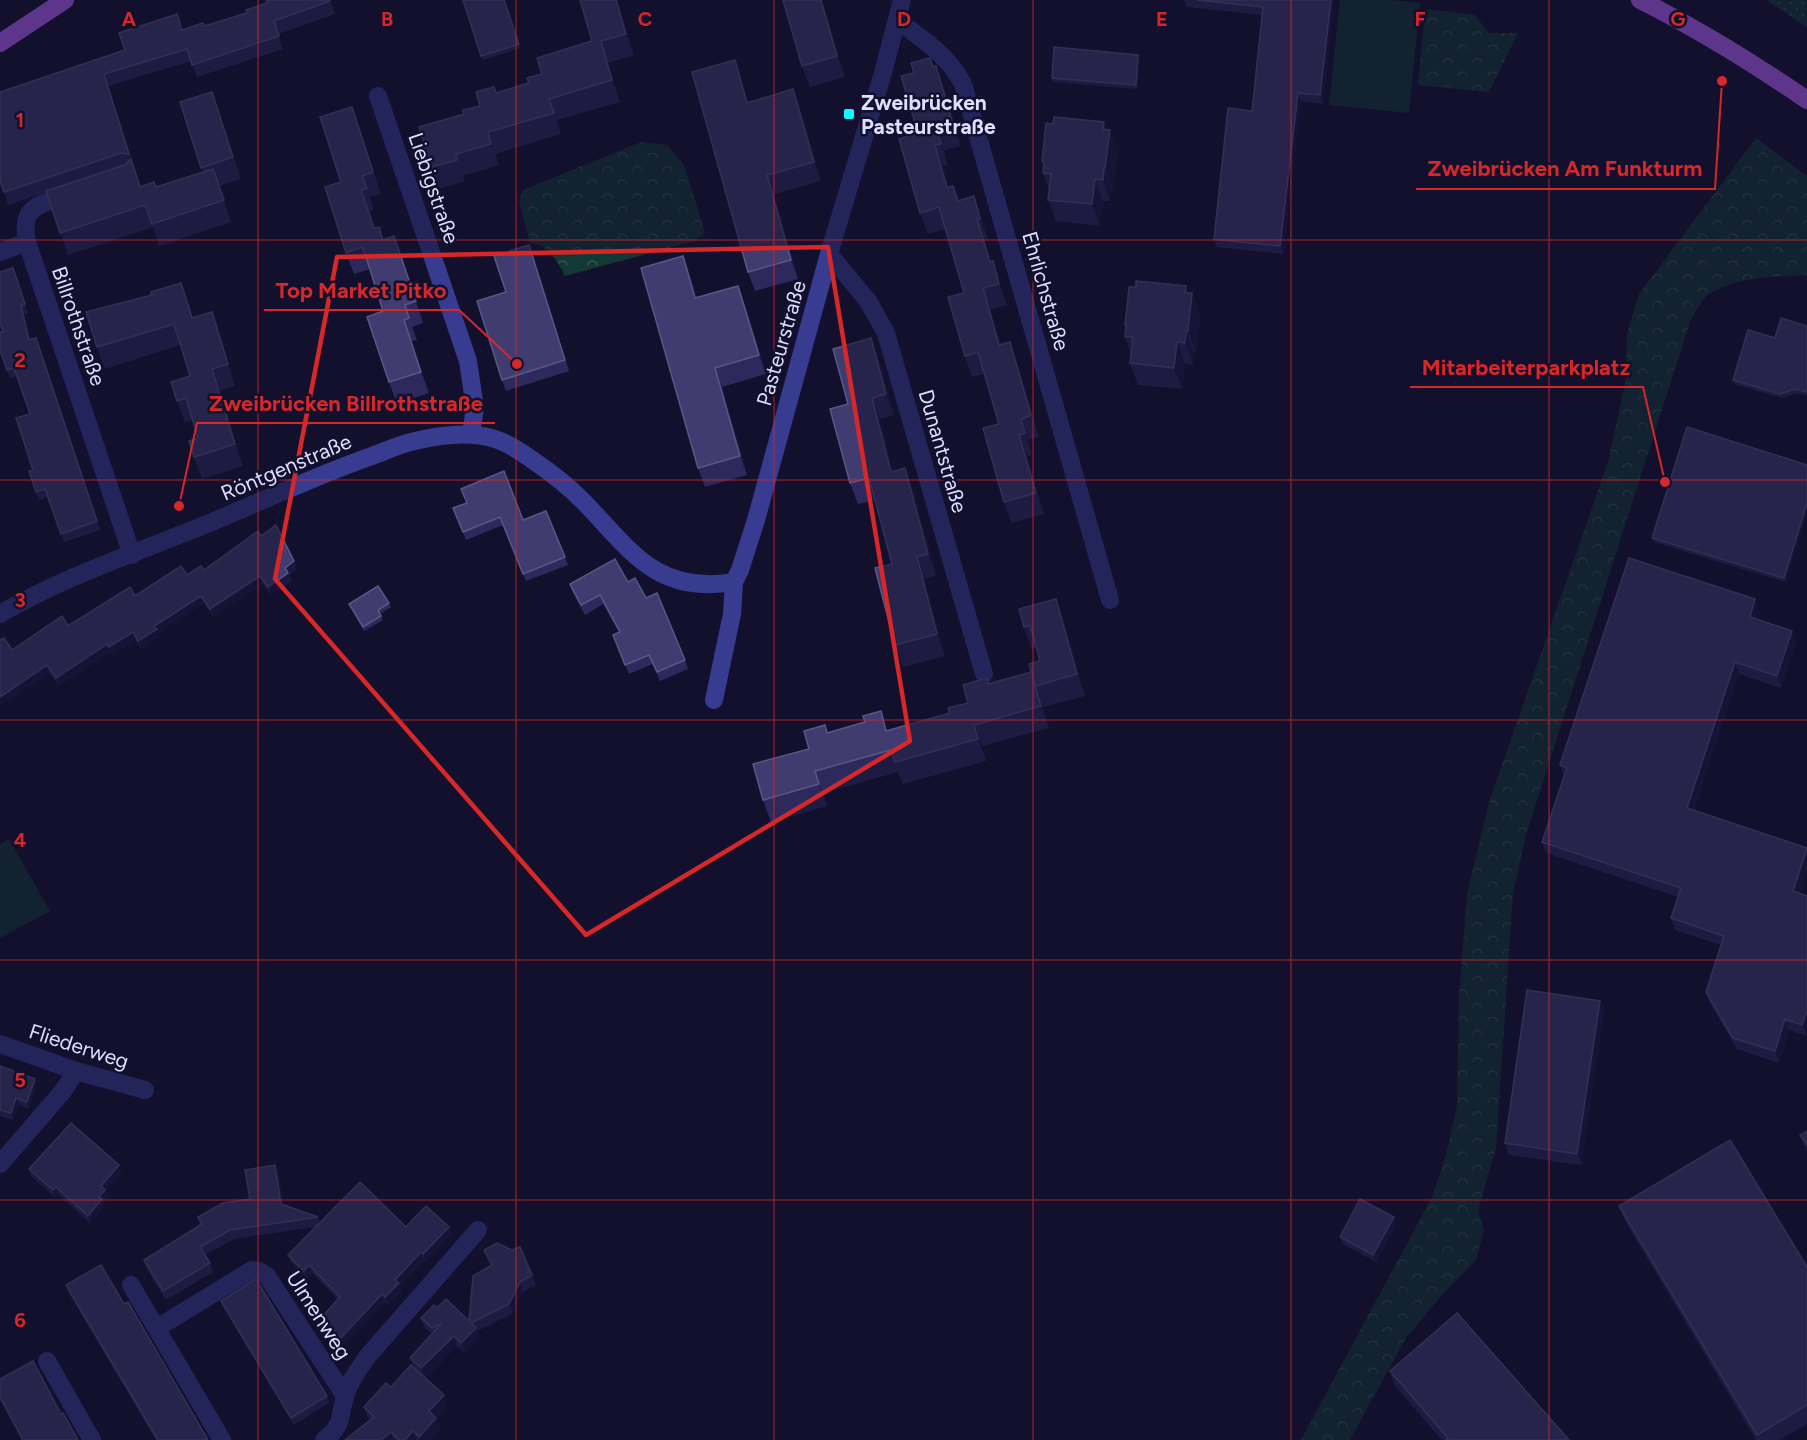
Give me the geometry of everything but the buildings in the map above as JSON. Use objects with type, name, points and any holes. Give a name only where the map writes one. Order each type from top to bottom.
[{"type":"main road","points":[[0,43],[65,0]]},
{"type":"main road","points":[[1640,0],[1690,25],[1807,100]]},
{"type":"street","name":"Pasteurstraße","points":[[714,700],[732,614],[734,582],[756,520],[902,0]]},
{"type":"street","name":"Ehrlichstraße","points":[[897,20],[943,55],[963,84],[1110,600]]},
{"type":"street","name":"Liebigstraße","points":[[378,96],[468,361],[475,408],[471,434]]},
{"type":"street","name":"Billrothstraße","points":[[94,188],[34,208],[27,217],[24,228],[132,555]]},
{"type":"street","points":[[0,252],[27,242]]},
{"type":"street","name":"Dunantstraße","points":[[829,254],[868,301],[886,333],[984,674]]},
{"type":"street","name":"Röntgenstraße","points":[[0,614],[67,580],[350,463],[413,441],[471,434],[496,439],[519,450],[547,470],[582,500],[628,550],[651,569],[680,582],[702,585],[734,582]]},
{"type":"street","name":"Fliederweg","points":[[0,1044],[76,1071],[145,1090]]},
{"type":"street","points":[[0,1164],[63,1091],[76,1071]]},
{"type":"street","name":"Ulmenweg","points":[[324,1440],[333,1433],[342,1419],[345,1396],[367,1356],[478,1230]]},
{"type":"street","name":"Ulmenweg","points":[[157,1328],[252,1270],[259,1270],[267,1276],[345,1396]]},
{"type":"street","points":[[131,1285],[222,1440]]},
{"type":"street","points":[[47,1361],[92,1440]]},
{"type":"highlighted area","points":[[828,247],[910,741],[586,935],[275,579],[337,257]]},
{"type":"green space","points":[[1340,0],[1391,0],[1420,3],[1409,113],[1329,105]]},
{"type":"green space","points":[[1766,0],[1807,0],[1807,27]]},
{"type":"green space","points":[[1425,9],[1475,15],[1489,33],[1518,33],[1489,92],[1418,85]]},
{"type":"green space","points":[[1756,138],[1807,176],[1807,275],[1757,278],[1720,288],[1703,300],[1690,322],[1526,835],[1513,893],[1496,1148],[1478,1211],[1484,1230],[1476,1260],[1442,1295],[1406,1338],[1350,1440],[1301,1440],[1432,1197],[1446,1155],[1457,1105],[1459,996],[1467,893],[1490,799],[1608,462],[1626,379],[1627,333],[1639,294]]},
{"type":"green space","points":[[641,142],[667,145],[684,165],[705,232],[695,241],[565,276],[547,250],[530,242],[519,202],[523,190]]},
{"type":"green space","points":[[9,839],[50,911],[0,938],[0,844]]},
{"type":"place","name":"Zweibrücken Am Funkturm","points":[[1722,81]]},
{"type":"place","name":"Zweibrücken Pasteurstraße","points":[[849,114]]},
{"type":"place","name":"Top Market Pitko","points":[[517,364]]},
{"type":"place","name":"Mitarbeiterparkplatz","points":[[1665,482]]},
{"type":"place","name":"Zweibrücken Billrothstraße","points":[[179,506]]}]
